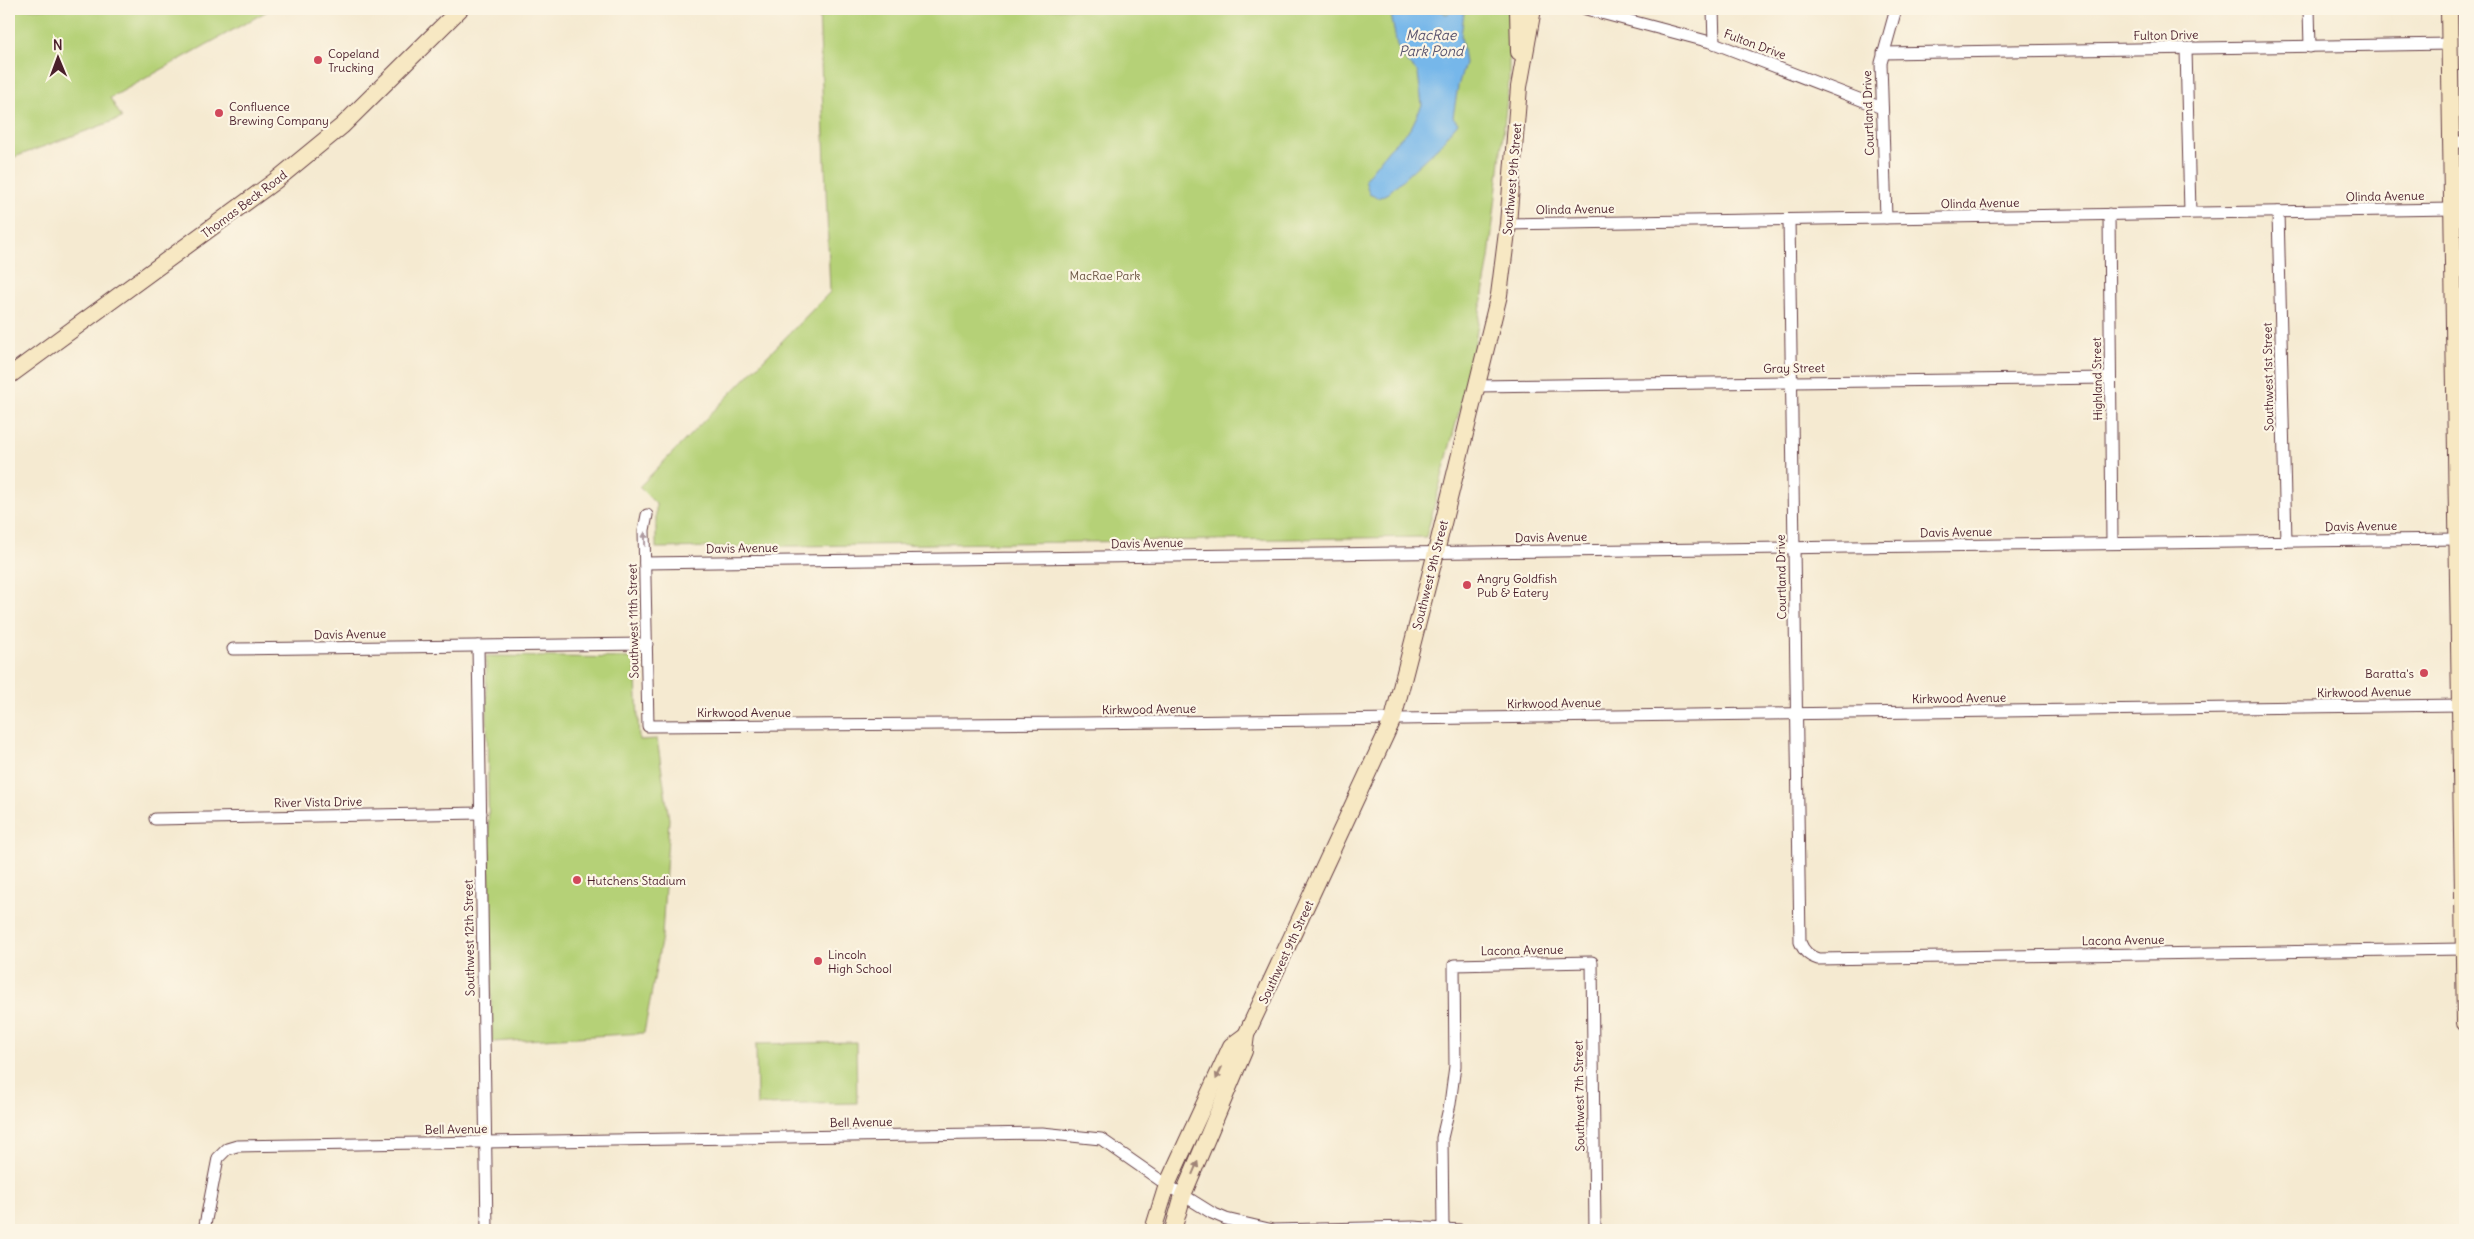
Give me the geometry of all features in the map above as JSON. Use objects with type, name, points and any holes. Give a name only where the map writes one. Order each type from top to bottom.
[{"type":"main road","name":"Thomas Beck Road","points":[[9,376],[275,181],[342,126],[460,9]]},
{"type":"main road","name":"Southwest 9th Street","points":[[1173,1230],[1183,1195],[1244,1051],[1246,1035],[1393,719],[1499,295],[1508,224],[1519,87],[1518,9]]},
{"type":"main road","name":"Southwest 9th Street","points":[[1519,87],[1533,9]]},
{"type":"main road","points":[[2449,9],[2458,142],[2452,209],[2460,301],[2458,538],[2462,623],[2460,705],[2465,1023]]},
{"type":"main road","name":"Southwest 9th Street","points":[[1153,1230],[1167,1186],[1231,1046],[1246,1035]]},
{"type":"street","name":"Fulton Drive","points":[[1586,9],[1714,43],[1882,108]]},
{"type":"street","points":[[1713,9],[1714,43]]},
{"type":"street","name":"Courtland Drive","points":[[1886,218],[1880,63],[1896,9]]},
{"type":"street","points":[[2309,9],[2310,47]]},
{"type":"street","name":"Fulton Drive","points":[[1883,53],[2450,44]]},
{"type":"street","points":[[2186,49],[2190,213]]},
{"type":"street","name":"Olinda Avenue","points":[[1508,224],[2452,209]]},
{"type":"street","name":"Southwest 1st Street","points":[[2278,212],[2286,541]]},
{"type":"street","name":"Highland Street","points":[[2109,214],[2112,543]]},
{"type":"street","name":"Courtland Drive","points":[[1789,220],[1801,933]]},
{"type":"street","name":"Gray Street","points":[[1477,386],[2110,378]]},
{"type":"street","name":"Southwest 11th Street","points":[[647,515],[644,530],[648,726]]},
{"type":"street","name":"Davis Avenue","points":[[646,563],[2458,538]]},
{"type":"street","name":"Davis Avenue","points":[[234,649],[647,644]]},
{"type":"street","name":"Southwest 12th Street","points":[[478,646],[487,1230]]},
{"type":"street","name":"Kirkwood Avenue","points":[[648,726],[1393,719],[2460,705]]},
{"type":"street","name":"River Vista Drive","points":[[155,819],[481,813]]},
{"type":"street","name":"Lacona Avenue","points":[[1801,933],[1800,942],[1803,950],[1811,957],[1818,959],[2464,949]]},
{"type":"street","name":"Lacona Avenue","points":[[1443,1228],[1442,1138],[1450,1104],[1455,1066],[1454,965],[1592,962]]},
{"type":"street","name":"Southwest 7th Street","points":[[1592,962],[1595,1230]]},
{"type":"street","name":"Bell Avenue","points":[[204,1230],[218,1158],[227,1149],[237,1146],[1042,1133],[1101,1139],[1167,1186],[1226,1219],[1268,1229],[1443,1228],[1460,1230]]},
{"type":"green space","points":[[9,9],[271,9],[110,98],[122,118],[9,159]]},
{"type":"green space","name":"MacRae Park","points":[[819,9],[1509,9],[1509,81],[1489,258],[1471,366],[1426,537],[656,548],[656,504],[639,487],[830,292]]},
{"type":"green space","name":"Hutchens Stadium","points":[[486,656],[635,658],[639,740],[657,739],[669,819],[662,936],[644,1033],[492,1042]]},
{"type":"green space","points":[[856,1042],[857,1103],[757,1105],[756,1044]]},
{"type":"water","name":"MacRae Park Pond","points":[[1390,9],[1444,9],[1443,12],[1446,14],[1460,9],[1464,12],[1461,36],[1465,63],[1458,86],[1453,117],[1458,123],[1439,146],[1388,193],[1378,198],[1369,194],[1365,179],[1389,149],[1411,128],[1422,105],[1418,73],[1406,61],[1397,46]]},
{"type":"place","name":"Copeland Trucking","points":[[318,60]]},
{"type":"place","name":"Confluence Brewing Company","points":[[219,113]]},
{"type":"place","name":"Angry Goldfish Pub & Eatery","points":[[1467,585]]},
{"type":"place","name":"Baratta's","points":[[2424,673]]},
{"type":"place","name":"Hutchens Stadium","points":[[577,880]]},
{"type":"place","name":"Lincoln High School","points":[[818,961]]}]
